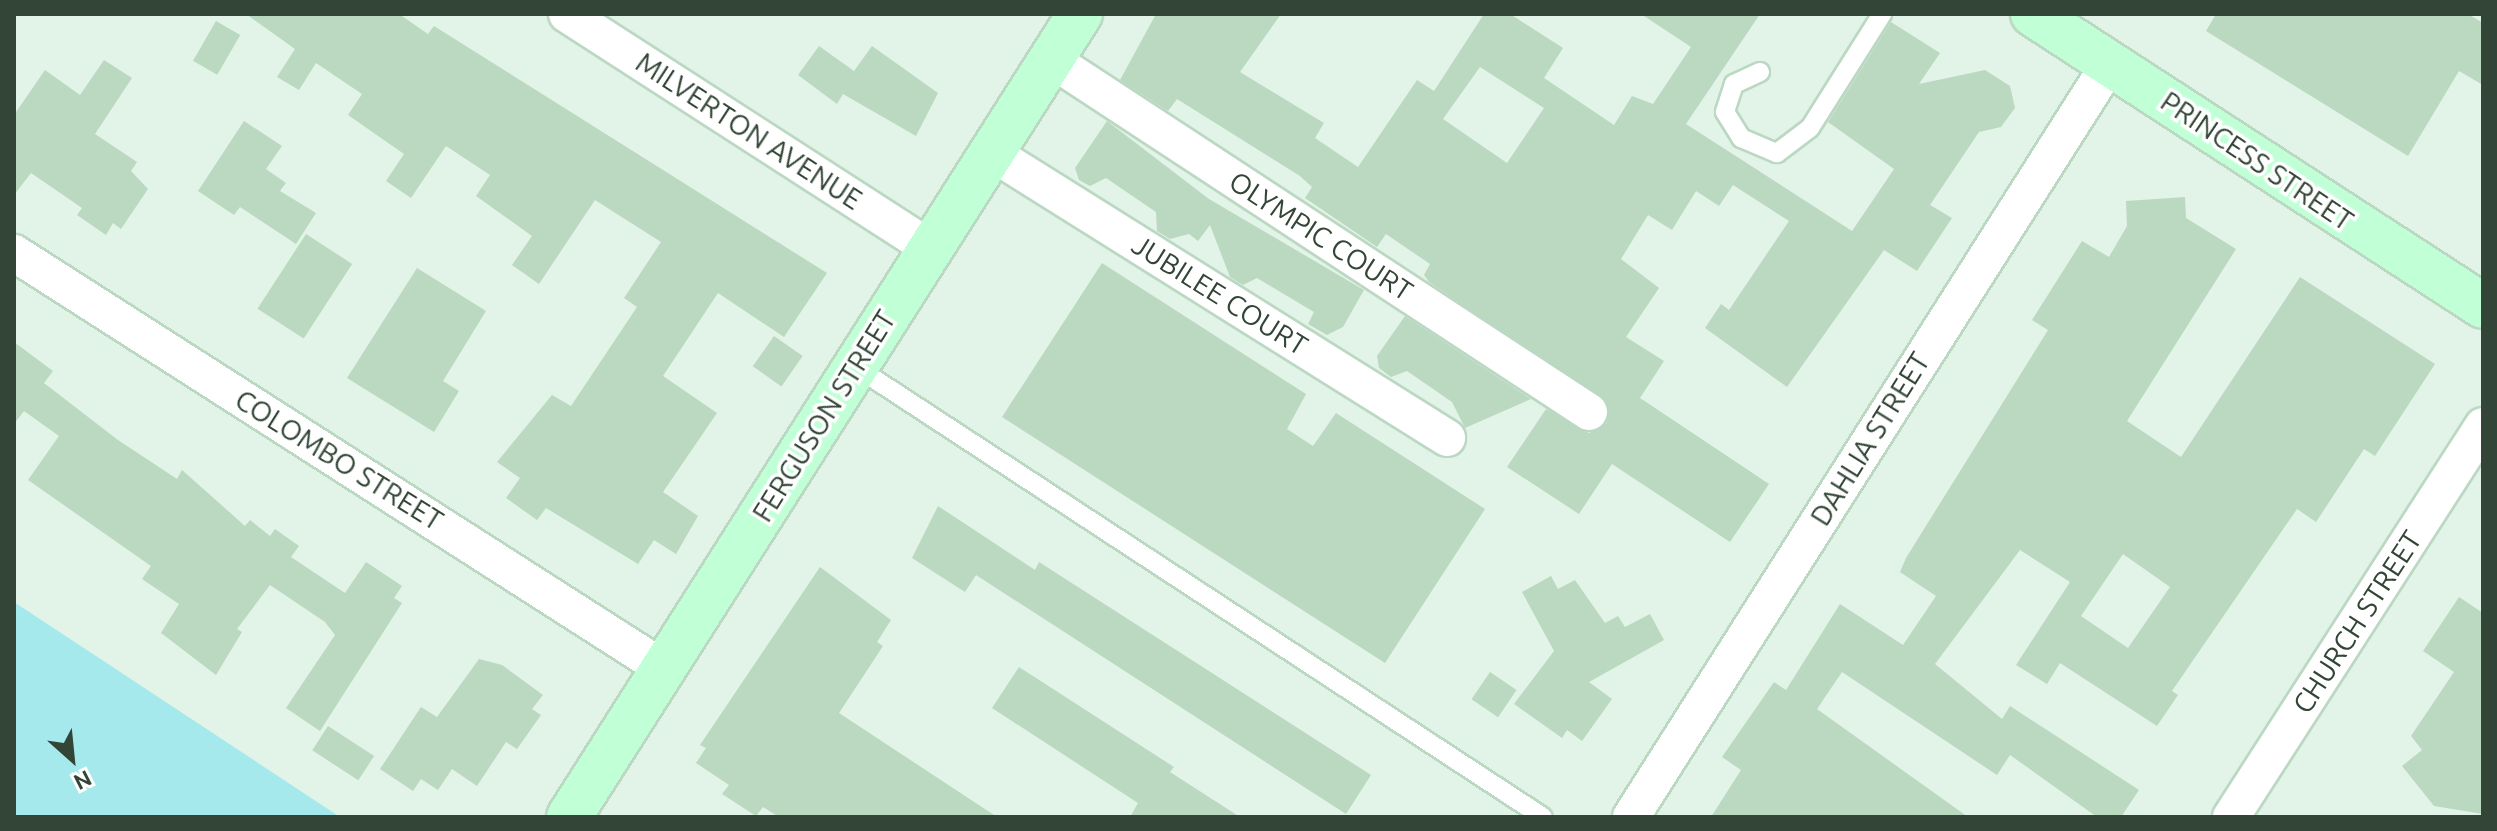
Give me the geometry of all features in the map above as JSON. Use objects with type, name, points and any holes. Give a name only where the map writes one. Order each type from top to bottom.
[{"type":"street","name":"MILVERTON AVENUE","points":[[567,14],[930,248]]},
{"type":"street","name":"FERGUSON STREET","points":[[569,817],[1080,14]]},
{"type":"street","name":"PRINCESS STREET","points":[[2033,14],[2483,306]]},
{"type":"street","name":"OLYMPIC COURT","points":[[1052,60],[1589,412]]},
{"type":"street","name":"DAHLIA STREET","points":[[1631,817],[2110,63]]},
{"type":"street","name":"JUBILEE COURT","points":[[992,153],[1447,438]]},
{"type":"street","name":"COLOMBO STREET","points":[[14,253],[663,668]]},
{"type":"street","name":"CHURCH STREET","points":[[2231,817],[2483,426]]},
{"type":"lane","points":[[1760,72],[1734,84],[1725,112],[1741,138],[1777,153],[1810,128],[1882,14]]},
{"type":"lane","points":[[856,367],[1543,817]]},
{"type":"shaded area","points":[[14,602],[340,817],[14,817]]},
{"type":"building","points":[[246,14],[399,14],[428,34],[434,26],[827,273],[784,337],[718,293],[663,376],[717,413],[663,492],[698,516],[676,554],[654,540],[638,564],[546,508],[537,520],[506,498],[520,478],[497,462],[552,395],[571,406],[637,307],[624,298],[661,242],[595,200],[539,284],[512,265],[532,236],[476,196],[490,175],[446,146],[411,198],[386,181],[404,154],[348,115],[362,94],[316,63],[299,90],[277,77],[295,49]]},
{"type":"building","points":[[1156,14],[1281,14],[1240,72],[1324,123],[1315,138],[1358,167],[1417,80],[1434,91],[1484,14],[1510,14],[1563,48],[1544,78],[1614,125],[1632,96],[1653,104],[1691,47],[1641,14],[1760,14],[1686,124],[1852,231],[1894,169],[1828,122],[1891,22],[1940,53],[1919,84],[1985,70],[2010,86],[2015,108],[2001,127],[1979,132],[1930,205],[1952,218],[1917,271],[1884,250],[1787,387],[1705,328],[1721,304],[1729,310],[1789,221],[1733,185],[1719,206],[1696,191],[1672,230],[1648,215],[1621,259],[1659,288],[1626,337],[1664,361],[1640,398],[1769,484],[1730,542],[1612,464],[1579,514],[1507,467],[1546,409],[1589,433],[1607,423],[1607,402],[1429,282],[1424,275],[1430,264],[1386,234],[1377,247],[1305,198],[1312,187],[1300,176],[1177,99],[1168,111],[1120,80]],"holes":[[[1480,67],[1544,108],[1507,163],[1443,119]]]},
{"type":"building","points":[[2216,14],[2468,14],[2483,23],[2483,85],[2459,71],[2408,156],[2206,31]]},
{"type":"building","points":[[216,21],[240,35],[217,75],[193,61]]},
{"type":"building","points":[[819,46],[854,71],[872,46],[938,93],[916,136],[843,94],[837,104],[798,75]]},
{"type":"building","points":[[104,60],[132,78],[95,134],[137,162],[131,171],[148,189],[121,229],[113,223],[106,235],[77,215],[82,208],[31,173],[14,195],[14,115],[45,70],[80,95]]},
{"type":"building","points":[[244,121],[282,146],[266,169],[286,183],[280,191],[316,213],[296,244],[240,207],[234,215],[198,191]]},
{"type":"building","points":[[1107,121],[1209,199],[1364,290],[1343,327],[1327,335],[1308,324],[1314,312],[1257,278],[1243,285],[1230,277],[1210,225],[1198,241],[1189,234],[1170,239],[1157,231],[1156,212],[1106,178],[1090,186],[1079,180],[1075,168]]},
{"type":"building","points":[[2185,197],[2186,218],[2236,249],[2127,421],[2181,457],[2300,277],[2435,364],[2375,456],[2364,449],[2316,522],[2297,509],[2172,691],[2178,695],[2157,726],[2060,663],[2047,684],[2016,665],[2070,582],[2020,550],[1935,664],[2002,719],[2010,706],[2139,790],[2121,817],[2097,817],[2010,755],[1997,775],[1842,672],[1817,709],[1968,817],[1711,817],[1741,770],[1722,757],[1774,682],[1786,690],[1840,604],[1903,645],[1936,596],[1900,572],[1906,558],[2048,330],[2032,320],[2082,241],[2109,257],[2127,226],[2126,201]],"holes":[[[2123,554],[2170,587],[2128,648],[2081,616]]]},
{"type":"building","points":[[306,234],[352,264],[304,339],[258,309]]},
{"type":"building","points":[[1102,263],[1306,394],[1287,429],[1313,446],[1336,413],[1485,509],[1385,663],[1002,417]]},
{"type":"building","points":[[417,268],[486,311],[443,381],[459,391],[434,432],[347,378]]},
{"type":"building","points":[[1405,316],[1531,399],[1465,428],[1452,402],[1407,371],[1391,377],[1379,368],[1377,356]]},
{"type":"building","points":[[774,336],[803,356],[781,386],[753,366]]},
{"type":"building","points":[[14,342],[53,371],[44,383],[118,440],[177,479],[182,470],[245,526],[250,520],[270,536],[275,529],[299,546],[291,557],[345,593],[366,562],[402,586],[394,598],[402,603],[320,731],[286,708],[335,635],[325,622],[270,585],[237,629],[242,632],[216,675],[161,633],[179,604],[142,579],[151,566],[28,480],[59,436],[24,411],[14,424]]},
{"type":"building","points":[[938,506],[1035,570],[1039,562],[1371,775],[1346,814],[976,575],[965,592],[912,558]]},
{"type":"building","points":[[820,567],[891,620],[877,642],[883,646],[839,713],[997,817],[779,817],[763,807],[756,816],[722,794],[729,785],[696,763],[706,748],[700,745]]},
{"type":"building","points":[[1551,576],[1558,589],[1575,580],[1605,623],[1618,616],[1625,627],[1650,614],[1664,640],[1589,682],[1612,699],[1582,741],[1567,730],[1562,738],[1514,704],[1554,651],[1522,592]]},
{"type":"building","points":[[2459,597],[2483,613],[2483,814],[2434,806],[2402,766],[2422,750],[2411,736],[2454,672],[2423,651]]},
{"type":"building","points":[[479,659],[502,665],[543,695],[532,709],[541,715],[517,749],[506,742],[477,786],[452,769],[438,790],[421,779],[413,791],[380,769],[421,707],[437,717]]},
{"type":"building","points":[[1019,667],[1174,767],[1170,772],[1240,817],[1130,817],[1138,803],[992,708]]},
{"type":"building","points":[[1490,672],[1517,690],[1498,717],[1472,699]]},
{"type":"building","points":[[328,726],[374,756],[358,780],[312,750]]}]
